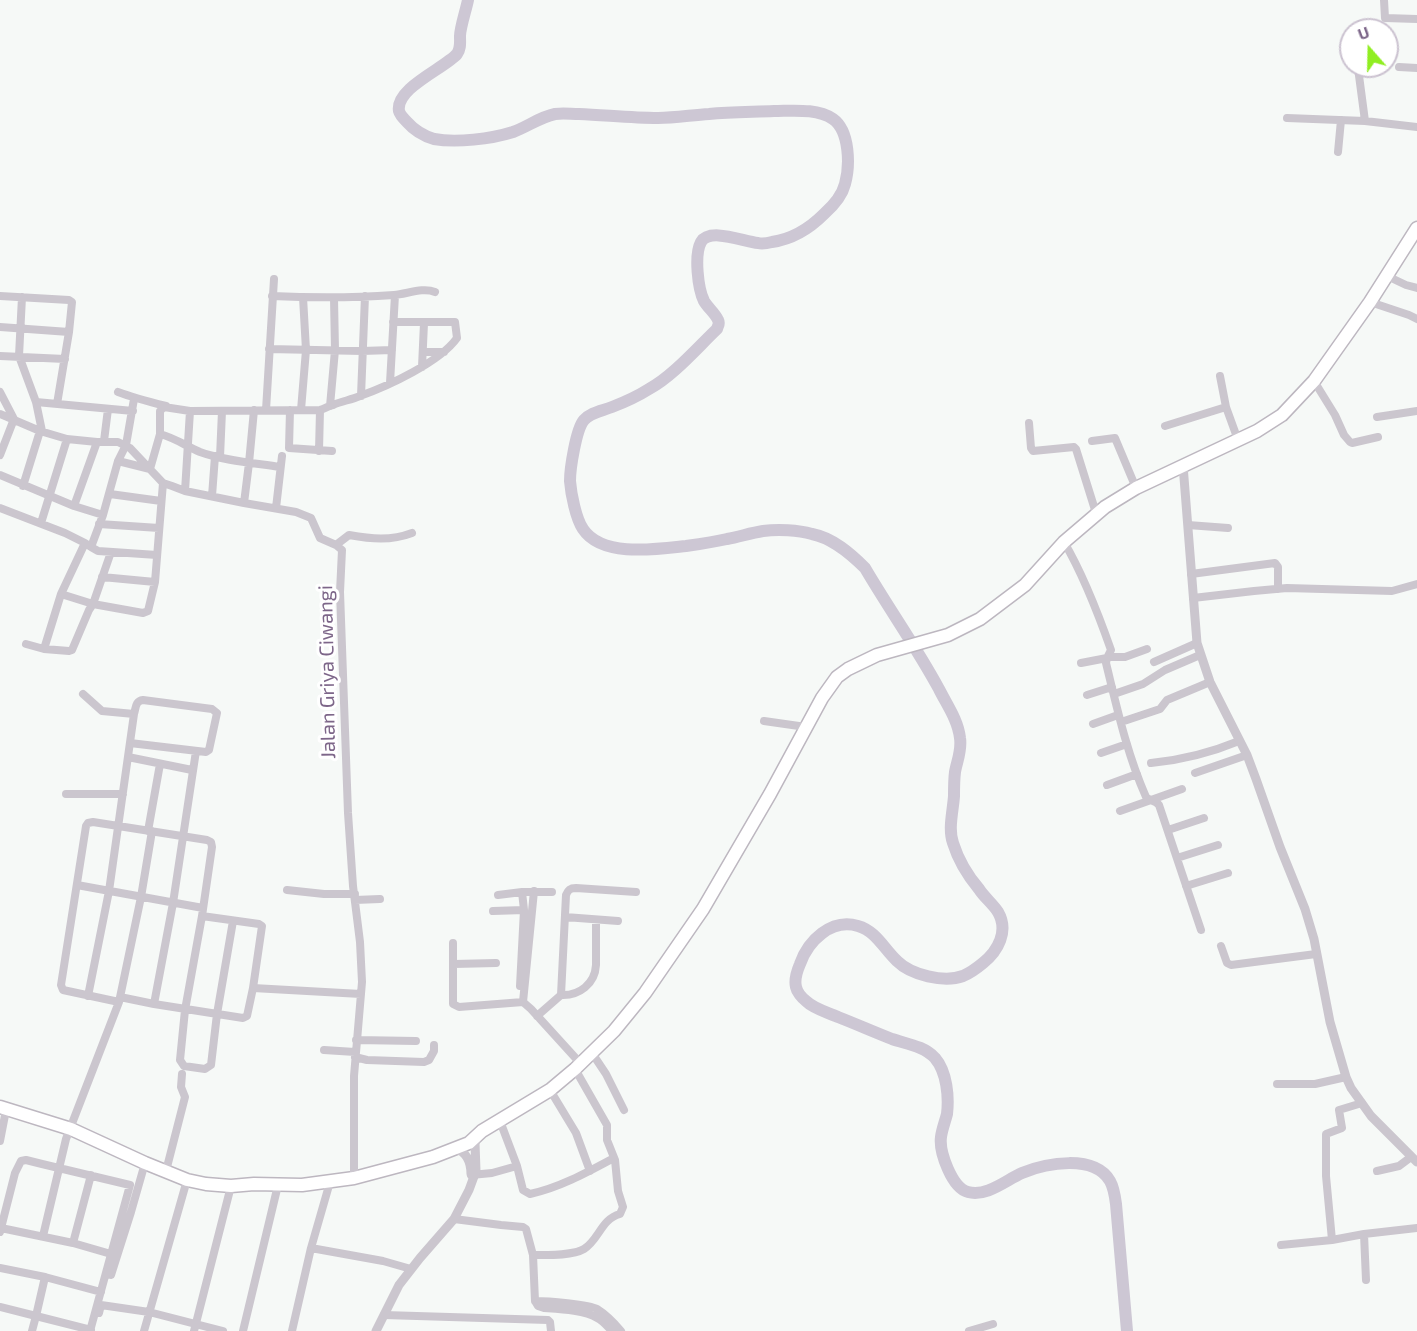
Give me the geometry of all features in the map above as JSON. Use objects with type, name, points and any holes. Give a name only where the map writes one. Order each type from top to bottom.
[{"type":"main road","points":[[3,1108],[71,1129],[187,1180],[231,1186],[302,1185],[354,1178],[434,1156],[469,1143],[482,1131],[550,1090],[578,1067],[614,1031],[645,993],[697,918],[770,794],[822,698],[837,677],[877,655],[948,635],[980,619],[1024,585],[1064,542],[1096,513],[1136,488],[1266,426],[1282,415],[1314,381],[1370,302],[1417,228]]},
{"type":"street","points":[[1384,0],[1385,18],[1417,19]]},
{"type":"street","points":[[1399,67],[1417,68]]},
{"type":"street","points":[[1359,78],[1365,122]]},
{"type":"street","points":[[1287,118],[1417,127]]},
{"type":"street","points":[[1338,152],[1341,120]]},
{"type":"street","points":[[1387,276],[1417,288]]},
{"type":"street","points":[[266,410],[274,279]]},
{"type":"street","points":[[272,296],[334,298],[394,295],[429,290],[435,292]]},
{"type":"street","points":[[390,383],[394,295]]},
{"type":"street","points":[[0,296],[72,302],[57,404]]},
{"type":"street","points":[[361,396],[365,296]]},
{"type":"street","points":[[22,297],[19,356],[36,402],[41,431],[23,486]]},
{"type":"street","points":[[301,410],[306,350],[303,297]]},
{"type":"street","points":[[330,406],[335,350],[334,298]]},
{"type":"street","points":[[1370,302],[1417,319]]},
{"type":"street","points":[[118,392],[134,399],[190,411],[320,410],[361,396],[422,367],[444,352],[457,338],[455,322],[393,322]]},
{"type":"street","points":[[422,367],[424,323]]},
{"type":"street","points":[[0,327],[69,332]]},
{"type":"street","points":[[269,349],[392,350]]},
{"type":"street","points":[[423,352],[444,352]]},
{"type":"street","points":[[0,356],[65,359]]},
{"type":"street","points":[[1220,376],[1226,407],[1238,440]]},
{"type":"street","points":[[1314,381],[1350,442],[1378,437]]},
{"type":"street","points":[[0,392],[14,419],[0,455]]},
{"type":"street","points":[[44,649],[61,594],[103,515],[118,461],[126,445],[134,399]]},
{"type":"street","points":[[36,402],[133,411]]},
{"type":"street","points":[[150,470],[160,434],[160,411],[166,406]]},
{"type":"street","points":[[1165,426],[1226,407]]},
{"type":"street","points":[[74,506],[101,442],[108,409]]},
{"type":"street","points":[[244,503],[254,410]]},
{"type":"street","points":[[290,410],[289,448],[332,451]]},
{"type":"street","points":[[319,451],[320,410]]},
{"type":"street","points":[[185,490],[190,411]]},
{"type":"street","points":[[212,496],[222,411]]},
{"type":"street","points":[[1377,417],[1417,411]]},
{"type":"street","points":[[0,414],[41,431],[68,439],[118,442],[126,445],[163,483],[244,503],[296,512],[311,518],[320,538],[336,545],[349,535],[384,540],[412,533]]},
{"type":"street","points":[[1029,423],[1033,452],[1076,448],[1096,513]]},
{"type":"street","points":[[160,434],[218,457],[280,467]]},
{"type":"street","points":[[1092,441],[1115,438],[1136,488]]},
{"type":"street","points":[[41,523],[68,439]]},
{"type":"street","points":[[276,508],[282,456]]},
{"type":"street","points":[[118,461],[150,470]]},
{"type":"street","points":[[1183,465],[1197,644],[1200,655],[1246,755],[1305,909],[1314,939],[1330,1022],[1346,1077],[1371,1116],[1414,1159],[1399,1166],[1377,1171]]},
{"type":"street","points":[[0,475],[74,506],[103,515]]},
{"type":"street","points":[[61,594],[93,604],[146,613],[155,582],[163,483]]},
{"type":"street","points":[[110,494],[161,501]]},
{"type":"street","points":[[0,508],[41,523],[98,551],[157,555]]},
{"type":"street","points":[[99,524],[159,528]]},
{"type":"street","points":[[1188,525],[1228,528]]},
{"type":"street","points":[[1064,542],[1080,571],[1111,650],[1106,663],[1127,744],[1144,794],[1159,805],[1201,930]]},
{"type":"street","name":"Jalan Griya Ciwangi","points":[[336,545],[343,552],[340,592],[348,813],[360,942],[361,994],[353,1106],[354,1178]]},
{"type":"street","points":[[26,644],[44,649],[72,650],[93,604],[111,552]]},
{"type":"street","points":[[1191,574],[1275,563],[1278,567],[1278,589]]},
{"type":"street","points":[[102,577],[155,582]]},
{"type":"street","points":[[1193,598],[1278,589],[1392,591],[1417,584]]},
{"type":"street","points":[[1154,662],[1197,644]]},
{"type":"street","points":[[1081,663],[1125,657],[1147,649]]},
{"type":"street","points":[[1087,695],[1143,684],[1165,670],[1200,655]]},
{"type":"street","points":[[1093,724],[1160,709],[1167,700],[1210,681]]},
{"type":"street","points":[[83,694],[102,711],[134,714]]},
{"type":"street","points":[[88,996],[109,891],[119,826],[128,757],[134,714],[136,703],[143,700],[214,710],[217,713],[209,750],[206,752],[130,743]]},
{"type":"street","points":[[764,721],[806,727]]},
{"type":"street","points":[[1151,763],[1181,759],[1239,741]]},
{"type":"street","points":[[1101,753],[1127,744]]},
{"type":"street","points":[[154,1004],[173,903],[196,751]]},
{"type":"street","points":[[1195,773],[1246,755]]},
{"type":"street","points":[[128,757],[192,770]]},
{"type":"street","points":[[43,1236],[66,1139],[120,1000],[141,897],[160,764]]},
{"type":"street","points":[[1107,785],[1137,774]]},
{"type":"street","points":[[1120,812],[1182,789]]},
{"type":"street","points":[[66,794],[123,794]]},
{"type":"street","points":[[1168,830],[1204,818]]},
{"type":"street","points":[[76,885],[173,903],[202,912],[233,921],[261,924],[253,988],[247,1016],[243,1018],[217,1014],[185,1010],[154,1004],[88,996],[63,990],[60,986],[76,885],[86,826],[93,822],[207,840],[211,844],[202,912],[185,1010],[180,1060],[184,1066],[206,1069],[211,1065],[217,1014],[233,921]]},
{"type":"street","points":[[1178,858],[1218,845]]},
{"type":"street","points":[[1186,886],[1228,873]]},
{"type":"street","points":[[561,995],[568,891],[571,888],[636,892]]},
{"type":"street","points":[[287,890],[380,899]]},
{"type":"street","points":[[521,1002],[534,891]]},
{"type":"street","points":[[498,895],[534,891],[552,892]]},
{"type":"street","points":[[521,1002],[524,910],[522,892]]},
{"type":"street","points":[[493,911],[524,910]]},
{"type":"street","points":[[565,917],[618,921]]},
{"type":"street","points":[[537,1016],[561,995],[574,995],[593,978],[596,971],[596,920]]},
{"type":"street","points":[[453,944],[453,1004],[457,1007],[521,1002],[537,1016],[578,1067],[607,1125],[607,1140],[614,1158],[618,1191],[623,1207],[621,1212],[606,1221],[594,1240],[582,1250],[571,1253],[533,1255]]},
{"type":"street","points":[[1221,946],[1227,963],[1231,965],[1316,954]]},
{"type":"street","points":[[454,964],[496,963]]},
{"type":"street","points":[[253,988],[361,994]]},
{"type":"street","points":[[356,1040],[416,1041]]},
{"type":"street","points":[[324,1050],[367,1059],[424,1062],[429,1060],[434,1051],[434,1045]]},
{"type":"street","points":[[592,1053],[606,1074],[624,1110]]},
{"type":"street","points":[[166,1171],[185,1097],[181,1087],[182,1074]]},
{"type":"street","points":[[1277,1084],[1315,1084],[1346,1077]]},
{"type":"street","points":[[550,1090],[576,1133],[590,1171]]},
{"type":"street","points":[[1332,1240],[1326,1176],[1326,1134],[1342,1128],[1339,1110],[1362,1103]]},
{"type":"street","points":[[0,1141],[3,1108]]},
{"type":"street","points":[[500,1121],[518,1166],[524,1190],[530,1194],[590,1171],[614,1158]]},
{"type":"street","points":[[376,1331],[399,1285],[454,1219],[471,1185],[476,1162],[475,1143],[482,1131]]},
{"type":"street","points":[[451,1149],[464,1152],[473,1175]]},
{"type":"street","points":[[92,1331],[130,1185],[26,1160],[21,1161],[15,1173],[1,1230],[43,1236],[111,1254]]},
{"type":"street","points":[[92,1331],[145,1163]]},
{"type":"street","points":[[473,1175],[518,1166]]},
{"type":"street","points":[[73,1243],[91,1175]]},
{"type":"street","points":[[144,1331],[187,1180]]},
{"type":"street","points":[[292,1331],[311,1248],[330,1182]]},
{"type":"street","points":[[243,1331],[278,1185]]},
{"type":"street","points":[[195,1328],[231,1186]]},
{"type":"street","points":[[454,1219],[523,1227],[528,1230],[538,1306],[583,1312],[593,1311],[615,1324],[621,1331]]},
{"type":"street","points":[[1281,1245],[1417,1228]]},
{"type":"street","points":[[1364,1234],[1366,1280]]},
{"type":"street","points":[[311,1248],[383,1261],[411,1269]]},
{"type":"street","points":[[0,1268],[101,1292]]},
{"type":"street","points":[[32,1331],[45,1277]]},
{"type":"street","points":[[101,1305],[149,1312],[195,1328],[223,1331]]},
{"type":"street","points":[[0,1307],[92,1331]]},
{"type":"street","points":[[593,1311],[612,1331]]},
{"type":"street","points":[[384,1315],[548,1320],[551,1324],[551,1331]]},
{"type":"street","points":[[969,1331],[993,1324]]},
{"type":"waterway","points":[[468,0],[457,54],[412,87],[400,103],[399,111],[403,118],[416,130],[430,138],[453,141],[494,137],[513,132],[555,114],[671,118],[725,113],[804,111],[827,115],[839,124],[843,132],[848,159],[844,188],[834,204],[812,224],[794,236],[780,241],[760,243],[719,235],[705,238],[701,242],[697,263],[700,289],[704,301],[718,320],[717,329],[676,369],[645,392],[593,413],[584,420],[576,440],[571,468],[570,481],[574,506],[580,525],[592,538],[617,548],[661,549],[712,542],[763,531],[794,531],[827,539],[848,552],[865,568],[930,674],[957,725],[960,747],[955,775],[952,838],[967,873],[998,912],[1002,933],[997,947],[983,963],[963,976],[947,979],[919,974],[903,966],[875,936],[864,928],[848,924],[839,925],[822,933],[809,947],[797,972],[795,981],[797,989],[809,1004],[892,1039],[921,1048],[935,1058],[945,1077],[948,1100],[941,1137],[942,1151],[952,1177],[962,1189],[968,1192],[982,1192],[1032,1169],[1056,1164],[1081,1164],[1103,1172],[1110,1181],[1115,1198],[1127,1331]]}]
